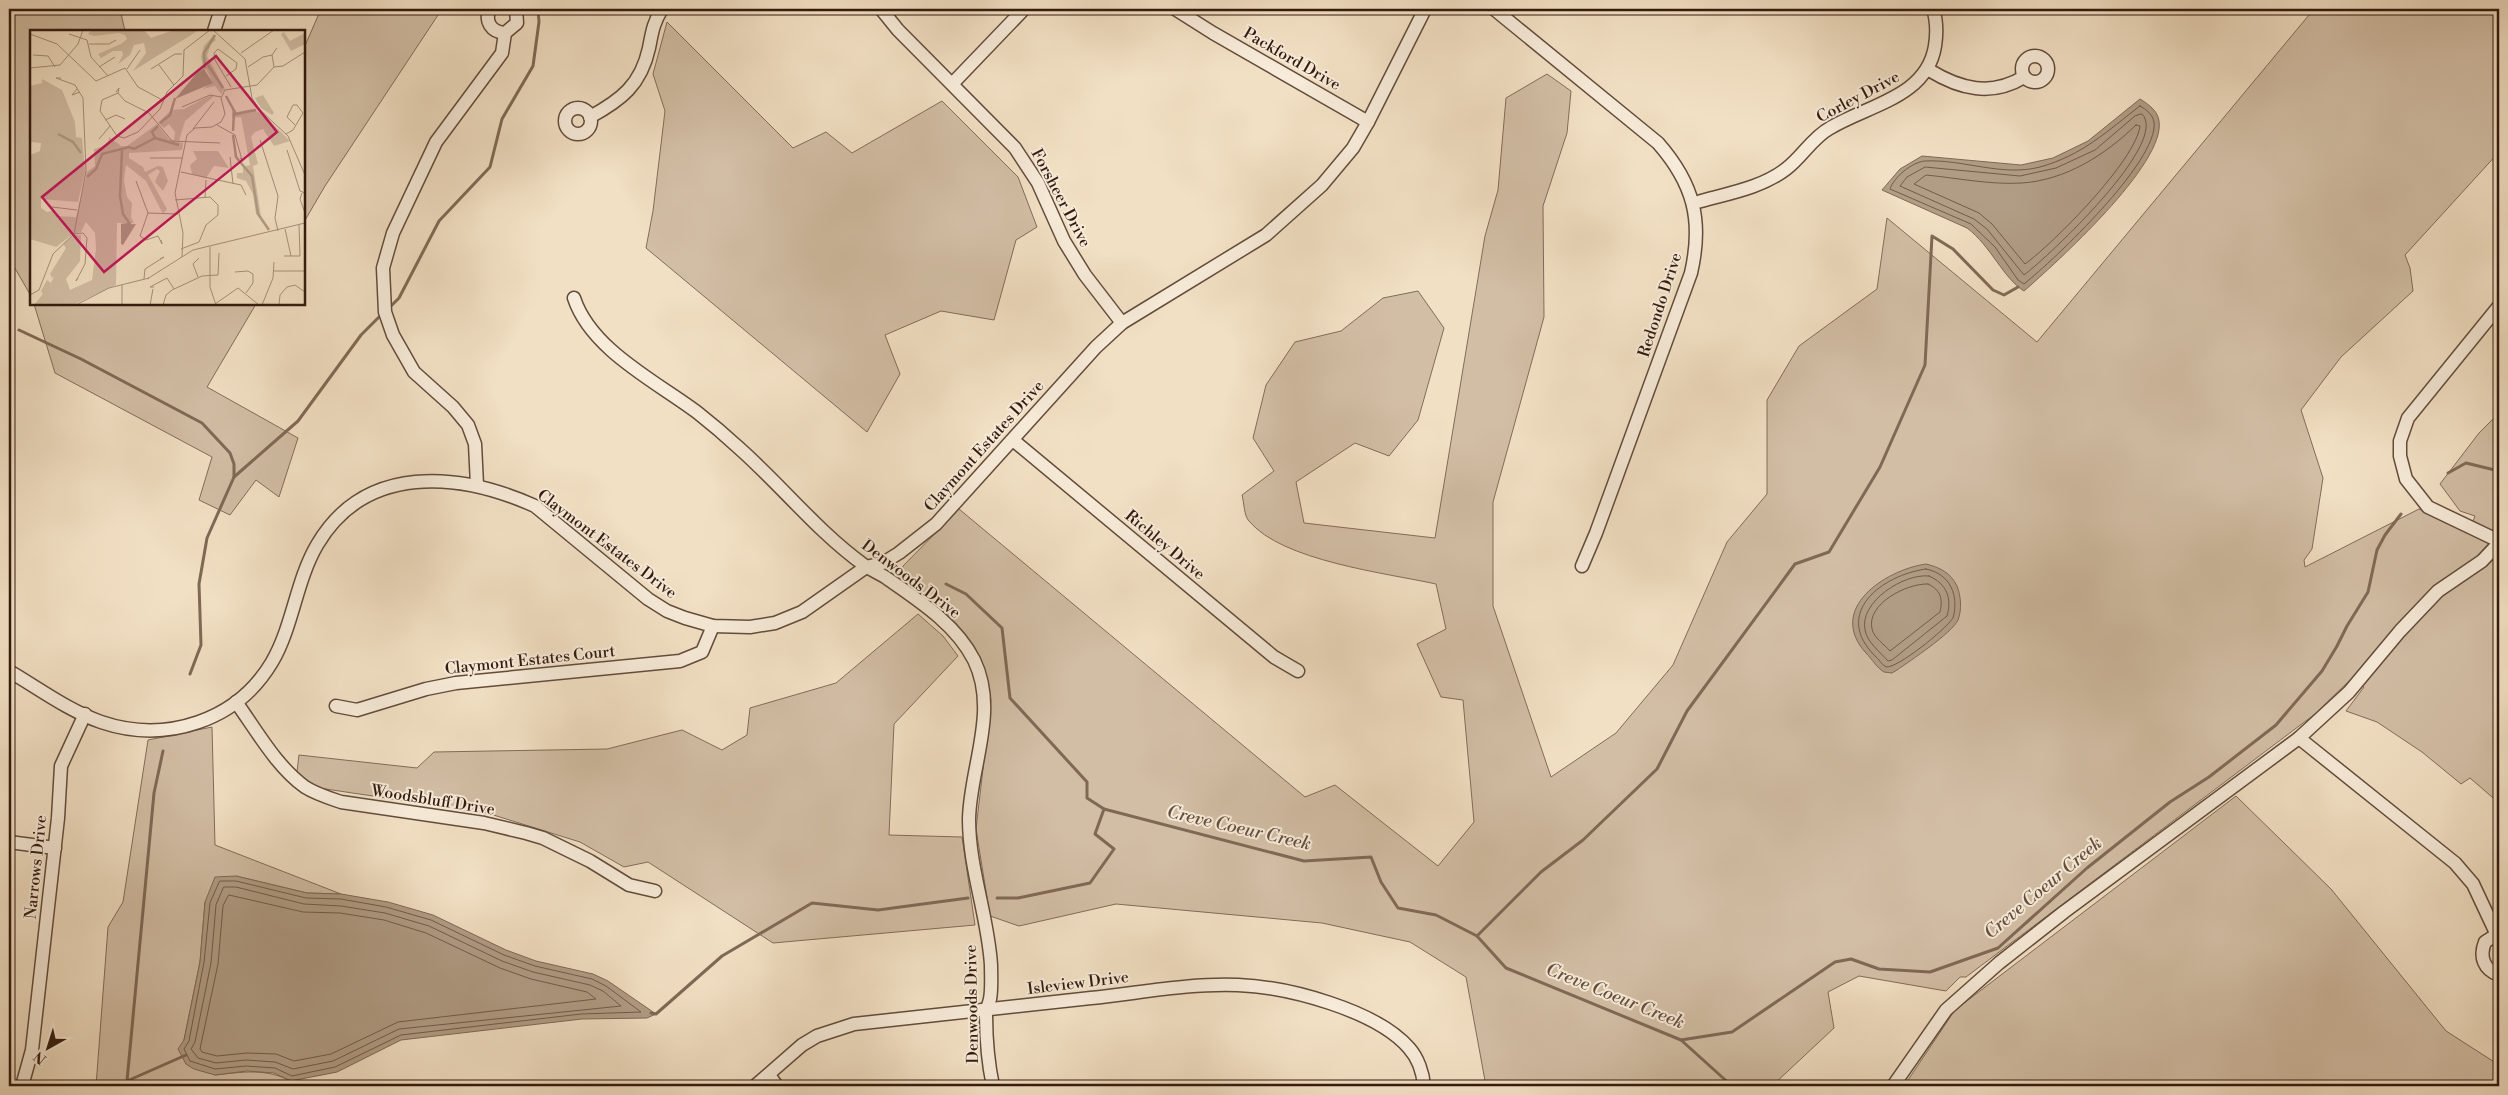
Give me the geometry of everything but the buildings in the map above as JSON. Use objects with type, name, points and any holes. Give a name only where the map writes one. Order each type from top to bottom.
[{"type":"street","points":[[214,30],[221,9]]},
{"type":"street","points":[[490,9],[488,19],[492,28],[505,32],[510,31],[517,23],[516,9]]},
{"type":"street","points":[[590,117],[624,95],[634,85],[649,48],[650,32],[662,9]]},
{"type":"street","name":"Forsheer Drive","points":[[881,9],[898,30],[1000,131],[1027,165],[1064,241],[1085,274],[1122,323]]},
{"type":"street","points":[[953,83],[1024,9]]},
{"type":"street","name":"Packford Drive","points":[[1175,9],[1213,33],[1368,122]]},
{"type":"street","name":"Claymont Estates Drive","points":[[9,671],[84,714],[117,726],[157,731],[178,729],[199,723],[236,702],[253,686],[273,661],[317,545],[345,512],[374,492],[412,481],[450,481],[476,485],[535,506],[648,598],[667,611],[713,626],[750,627],[775,623],[802,612],[866,567],[883,563],[936,524],[1096,347],[1122,323],[1238,253],[1286,220],[1327,180],[1352,148],[1368,122],[1425,9]]},
{"type":"street","name":"Redondo Drive","points":[[1494,9],[1658,143],[1679,171],[1694,203],[1697,239],[1691,274],[1596,533],[1582,566]]},
{"type":"street","points":[[1933,9],[1937,20],[1937,31],[1929,70],[1951,82],[1978,89],[1997,89],[2012,85],[2024,77]]},
{"type":"street","points":[[476,485],[475,444],[468,425],[453,407],[414,372],[393,335],[385,312],[384,268],[400,216],[421,178],[436,142],[502,53],[505,32]]},
{"type":"street","name":"Corley Drive","points":[[1694,203],[1769,179],[1796,160],[1827,129],[1900,95],[1912,87],[1929,70]]},
{"type":"street","name":"Denwoods Drive","points":[[574,298],[578,310],[590,327],[612,350],[740,448],[822,531],[866,567],[884,576],[942,620],[968,649],[980,677],[983,692],[984,722],[972,788],[970,834],[991,965],[990,998],[986,1010],[989,1070],[993,1086]]},
{"type":"street","points":[[1893,1086],[1946,1010],[1999,963],[2299,738],[2350,692],[2400,631],[2438,591],[2482,560],[2499,542],[2428,507],[2406,479],[2400,456],[2400,441],[2408,418],[2499,306]]},
{"type":"street","name":"Richley Drive","points":[[1013,440],[1274,657],[1298,671]]},
{"type":"street","name":"Claymont Estates Court","points":[[336,706],[356,710],[426,689],[456,683],[680,662],[702,652],[713,626]]},
{"type":"street","name":"Woodsbluff Drive","points":[[236,702],[284,767],[306,788],[322,796],[341,802],[518,831],[567,849],[629,885],[656,891]]},
{"type":"street","name":"Narrows Drive","points":[[22,1086],[32,1050],[55,848],[61,766],[84,714]]},
{"type":"street","points":[[2299,738],[2455,863],[2473,884],[2498,933],[2485,942],[2482,955],[2487,968],[2499,975]]},
{"type":"street","points":[[9,842],[55,848]]},
{"type":"street","name":"Isleview Drive","points":[[755,1086],[802,1046],[835,1029],[854,1024],[1222,985],[1263,987],[1285,991],[1335,1005],[1381,1026],[1410,1049],[1419,1066],[1424,1086]]},
{"type":"street","points":[[769,1075],[777,1086]]},
{"type":"shaded area","points":[[9,9],[120,9],[125,30],[30,30],[30,294],[9,258]]},
{"type":"shaded area","points":[[321,9],[442,9],[325,186],[305,220],[305,46]]},
{"type":"shaded area","points":[[2314,9],[2499,9],[2499,152],[2405,255],[2410,268],[2413,291],[2341,357],[2301,410],[2323,478],[2312,549],[2304,560],[2305,567],[2419,509],[2499,546],[2499,803],[2470,778],[2461,784],[2422,752],[2377,722],[2346,711],[2364,687],[2352,678],[2315,714],[1966,977],[1960,977],[1946,991],[1859,976],[1828,992],[1834,1028],[1772,1086],[1601,1086],[1572,1082],[1559,1086],[1486,1086],[1466,977],[1410,942],[1322,923],[1116,904],[1019,926],[990,916],[976,829],[991,700],[985,677],[973,649],[901,581],[903,566],[959,509],[1305,797],[1335,785],[1438,866],[1474,822],[1463,700],[1441,697],[1417,644],[1446,629],[1436,584],[1336,563],[1309,556],[1285,546],[1264,535],[1247,519],[1242,495],[1274,471],[1253,438],[1266,385],[1295,342],[1341,331],[1383,298],[1418,291],[1444,328],[1418,420],[1389,456],[1355,443],[1296,482],[1304,523],[1435,538],[1485,236],[1498,190],[1506,98],[1547,74],[1571,91],[1567,133],[1543,206],[1544,317],[1493,502],[1493,606],[1551,777],[1616,733],[1673,665],[1727,542],[1767,494],[1767,400],[1799,346],[1877,289],[1887,218],[2037,342]]},
{"type":"shaded area","points":[[667,22],[793,148],[826,132],[852,153],[942,101],[1018,177],[1037,227],[1016,240],[994,320],[941,311],[885,335],[900,374],[867,432],[646,248],[653,211],[665,111],[653,74]]},
{"type":"shaded area","points":[[34,305],[255,305],[207,387],[298,438],[279,497],[256,480],[230,515],[199,500],[212,457],[55,373]]},
{"type":"shaded area","points":[[2499,413],[2499,536],[2472,524],[2475,516],[2460,511],[2440,484],[2479,433]]},
{"type":"shaded area","points":[[918,614],[943,636],[958,656],[894,724],[889,835],[962,837],[975,925],[773,943],[648,862],[624,867],[580,842],[487,813],[319,788],[296,780],[299,755],[417,768],[434,752],[607,749],[682,730],[722,750],[747,735],[750,708],[836,683]]},
{"type":"shaded area","points":[[212,727],[215,845],[341,894],[307,893],[236,876],[205,902],[200,962],[184,1040],[215,1075],[254,1072],[272,1074],[291,1081],[287,1086],[96,1086],[108,927],[123,902],[148,740]]},
{"type":"shaded area","points":[[2236,796],[2331,889],[2446,1031],[2499,1065],[2499,1086],[1904,1086],[1955,1010]]},
{"type":"water","points":[[2140,99],[2155,111],[2159,121],[2157,140],[2145,162],[2106,212],[2060,259],[2024,291],[2010,278],[1983,244],[1967,228],[1882,190],[1900,169],[1922,156],[2021,165],[2053,158],[2088,141]]},
{"type":"water","points":[[1926,564],[1944,571],[1957,586],[1960,599],[1958,620],[1948,632],[1911,660],[1892,673],[1884,672],[1866,653],[1855,637],[1853,621],[1857,607],[1866,594],[1878,583],[1894,574]]},
{"type":"water","points":[[236,876],[307,893],[341,894],[388,902],[433,915],[506,950],[536,961],[593,974],[608,981],[656,1014],[647,1018],[582,1019],[401,1040],[337,1072],[291,1081],[274,1073],[247,1071],[215,1075],[194,1069],[186,1064],[178,1049],[184,1040],[200,962],[205,902],[215,877]]},
{"type":"waterway","points":[[389,308],[399,298],[439,221],[490,167],[502,119],[533,66],[539,22],[538,9]]},
{"type":"waterway","points":[[1477,936],[1541,872],[1583,840],[1657,769],[1687,711],[1795,564],[1829,552],[1880,467],[1925,365],[1932,236],[1953,249],[1993,290],[2004,295],[2018,287]]},
{"type":"waterway","points":[[234,477],[298,421],[361,335],[382,314]]},
{"type":"waterway","points":[[19,330],[81,359],[202,423],[230,453],[234,464],[234,477],[207,538],[199,584],[201,645],[190,674]]},
{"type":"waterway","name":"Creve Coeur Creek","points":[[2448,473],[2466,463],[2499,471]]},
{"type":"waterway","name":"Creve Coeur Creek","points":[[997,898],[1018,898],[1090,883],[1114,849],[1095,834],[1104,809],[1304,861],[1371,857],[1381,882],[1398,908],[1436,915],[1477,936],[1506,968],[1681,1040],[1732,1032],[1835,962],[1851,959],[1879,969],[1930,972],[1998,948],[2087,868],[2170,802],[2209,777],[2276,725],[2322,671],[2337,646],[2368,592],[2377,550],[2385,535],[2401,514]]},
{"type":"waterway","points":[[946,584],[966,594],[1002,628],[1010,698],[1087,782],[1087,798],[1104,809]]},
{"type":"waterway","points":[[127,1081],[154,793],[163,751]]},
{"type":"waterway","name":"Creve Coeur Creek","points":[[651,1013],[656,1014],[722,956],[812,903],[878,910],[968,898]]},
{"type":"waterway","points":[[1681,1040],[1732,1086]]},
{"type":"waterway","name":"Creve Coeur Creek","points":[[126,1086],[127,1081],[186,1055]]}]
